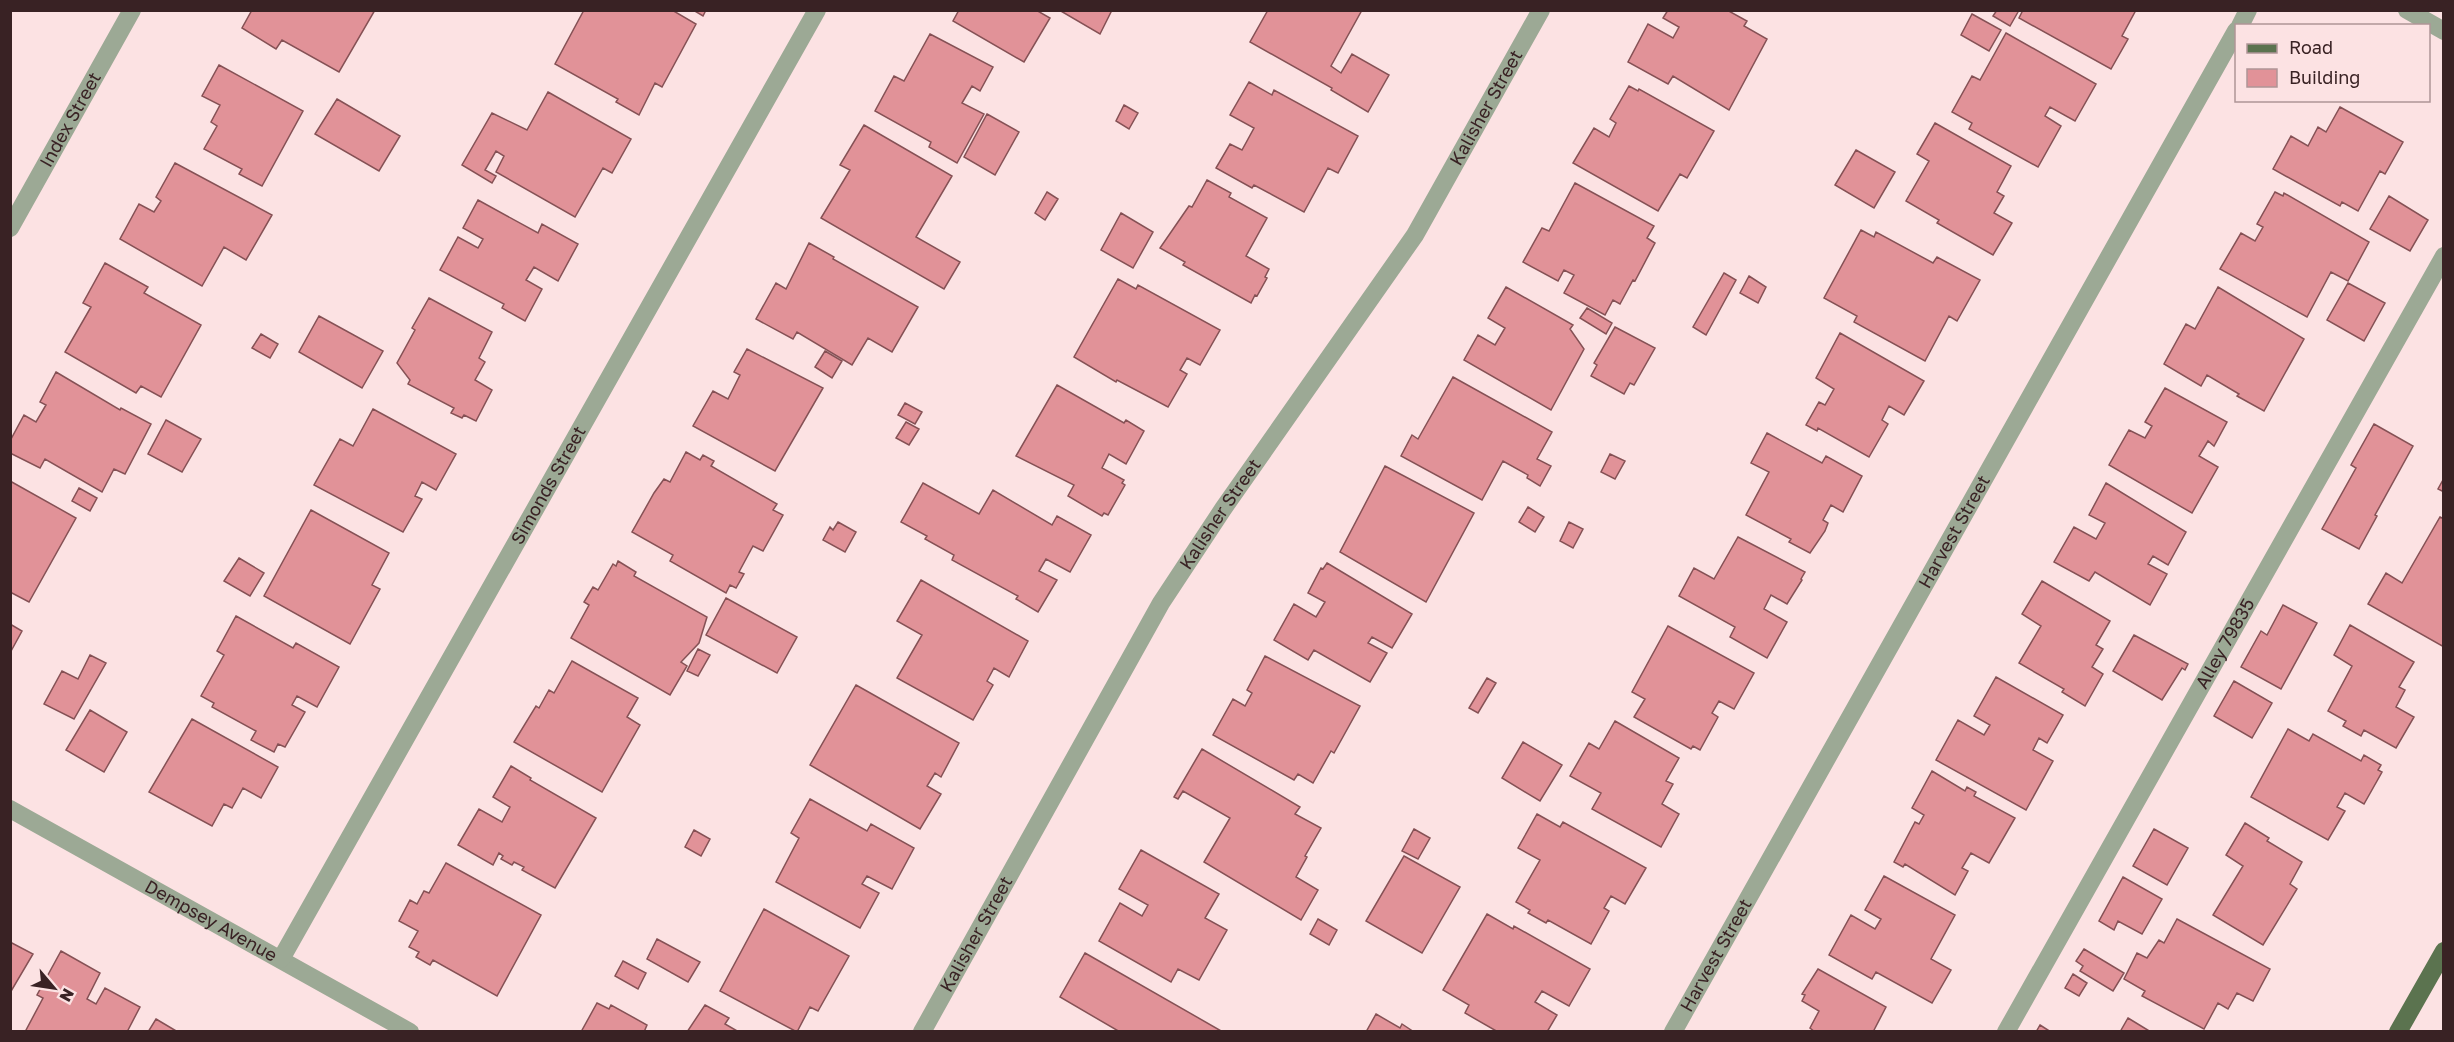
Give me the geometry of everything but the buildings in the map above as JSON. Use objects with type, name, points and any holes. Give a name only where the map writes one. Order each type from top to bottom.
[{"type":"main road","points":[[2398,1032],[2444,951]]},
{"type":"street","name":"Index Street","points":[[10,228],[132,10]]},
{"type":"street","name":"Simonds Street","points":[[281,959],[817,10]]},
{"type":"street","name":"Kalisher Street","points":[[922,1032],[1161,603],[1223,509],[1415,234],[1541,10]]},
{"type":"street","points":[[2241,24],[2248,10]]},
{"type":"street","points":[[2407,10],[2444,31]]},
{"type":"street","name":"Harvest Street","points":[[1673,1032],[2235,33]]},
{"type":"street","name":"Alley 79835","points":[[2006,1032],[2444,256]]},
{"type":"street","name":"Dempsey Avenue","points":[[10,809],[410,1032]]}]
